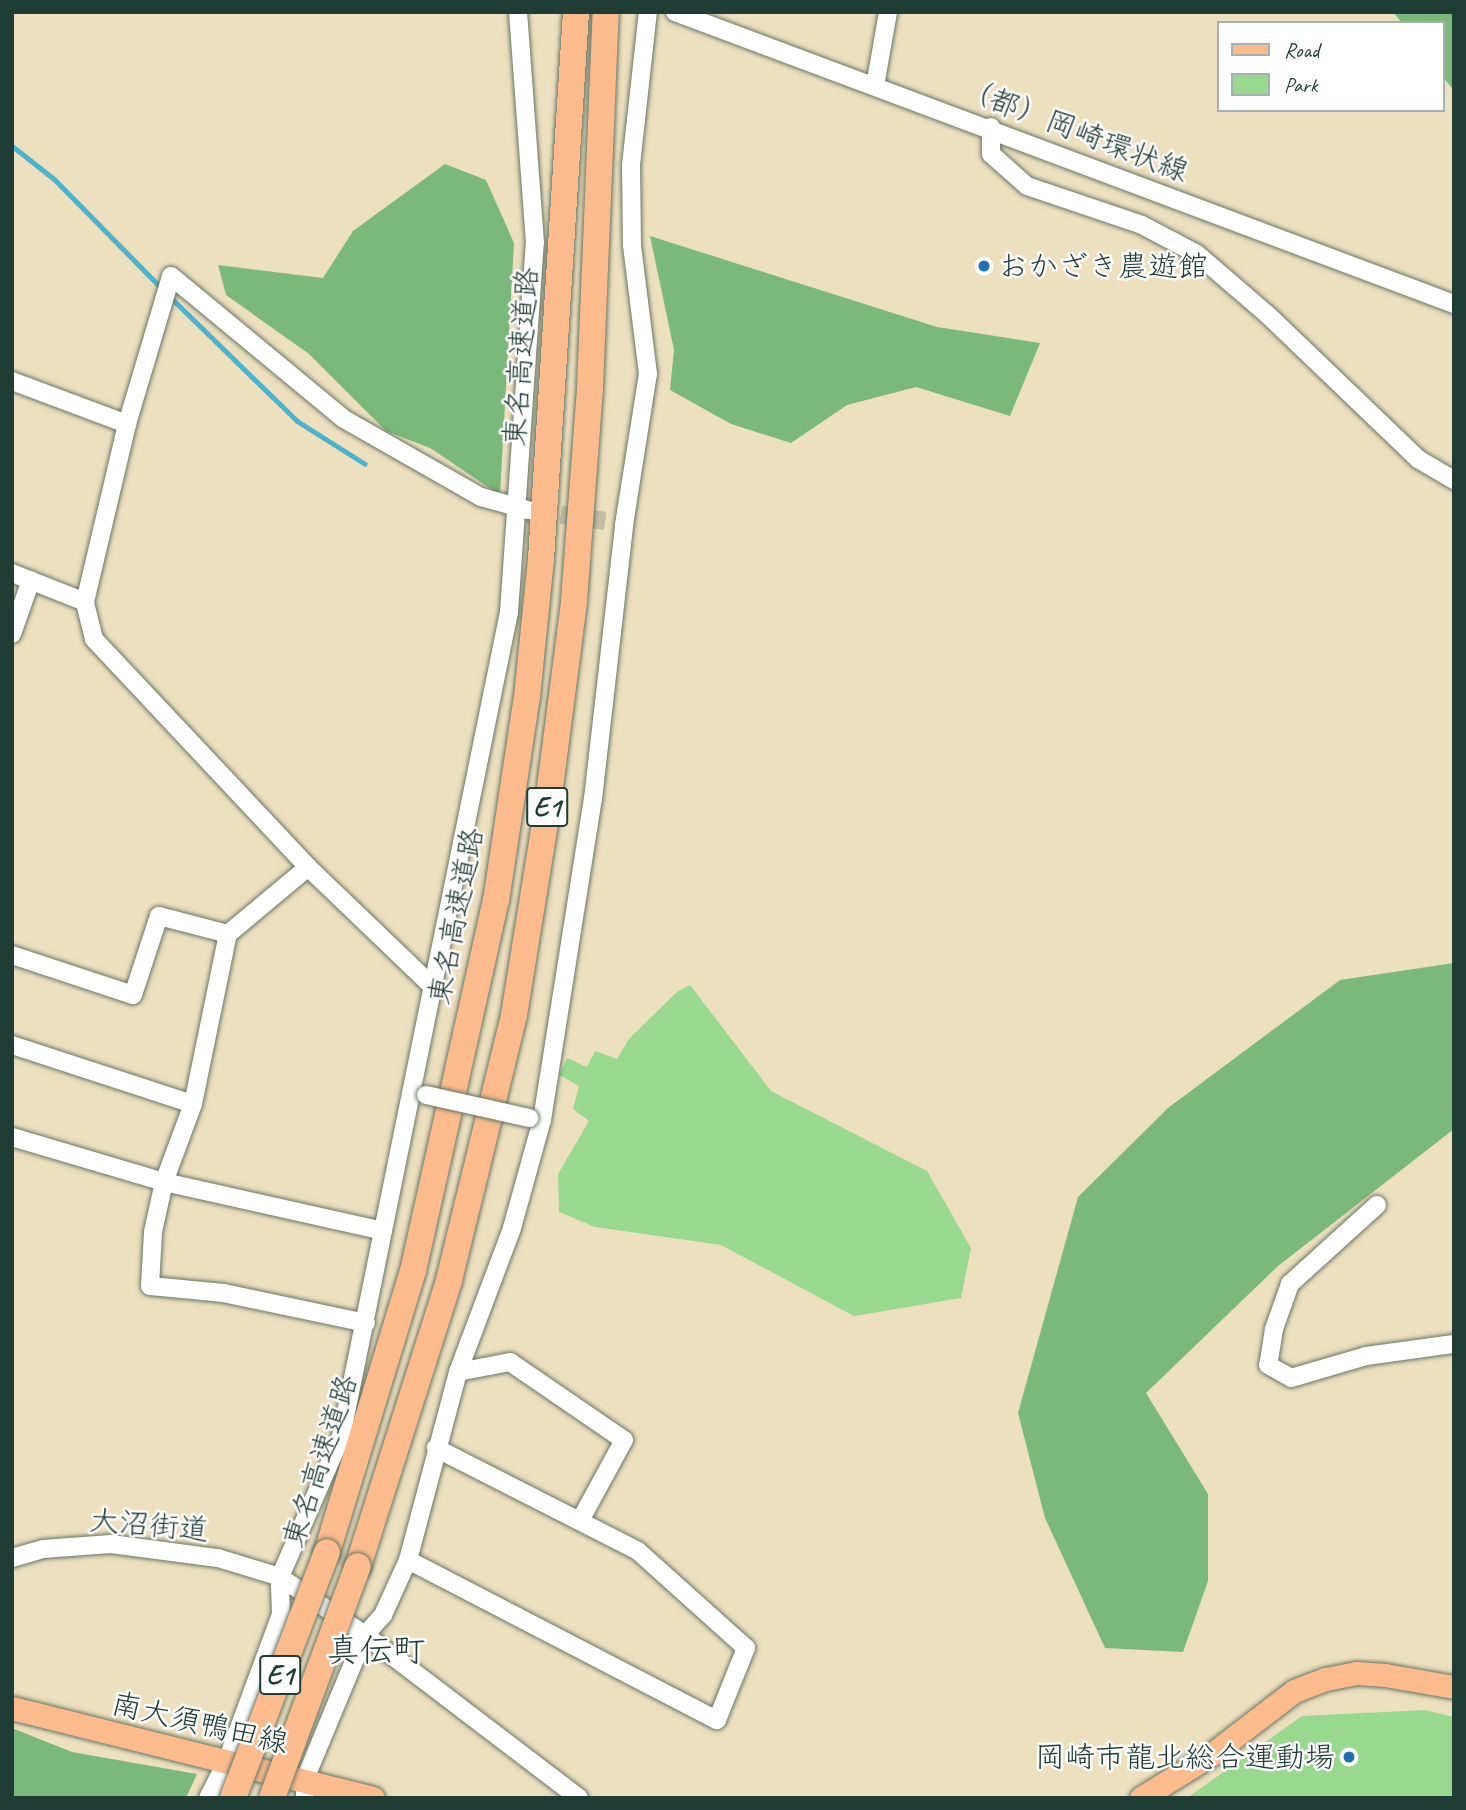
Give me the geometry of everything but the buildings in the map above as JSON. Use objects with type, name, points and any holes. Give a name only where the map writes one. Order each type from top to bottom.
[{"type":"highway","name":"東名高速道路","points":[[233,1798],[327,1552],[413,1271],[496,901],[527,697],[541,559],[576,17]]},
{"type":"highway","name":"E1","points":[[272,1798],[359,1566],[449,1280],[514,1014],[542,844],[574,601],[590,387],[606,19]]},
{"type":"main road","points":[[1141,1798],[1212,1754],[1294,1691],[1326,1679],[1384,1675],[1454,1687]]},
{"type":"main road","name":"南大須鴨田線","points":[[12,1707],[226,1763],[305,1789],[373,1798]]},
{"type":"street","points":[[208,1798],[226,1763],[281,1614],[280,1577],[341,1437],[383,1231],[418,1093],[433,987],[509,612],[521,508],[535,243],[518,12]]},
{"type":"street","points":[[305,1789],[365,1635],[383,1615],[408,1560],[458,1372],[512,1228],[536,1119],[593,799],[624,525],[649,374],[632,245],[631,165],[648,12]]},
{"type":"street","name":"（都）岡崎環状線","points":[[675,12],[991,127],[1454,304]]},
{"type":"street","points":[[875,86],[888,12]]},
{"type":"street","points":[[991,127],[991,154],[1027,186],[1142,225],[1197,254],[1269,316],[1418,458],[1454,480]]},
{"type":"street","points":[[433,987],[307,867],[94,639],[85,602],[127,424],[171,276],[344,419],[481,497],[521,508]]},
{"type":"street","points":[[12,381],[127,424]]},
{"type":"street","points":[[605,522],[624,525]]},
{"type":"street","points":[[12,573],[85,602]]},
{"type":"street","points":[[12,634],[31,580]]},
{"type":"street","points":[[307,867],[228,934],[193,1104],[164,1182],[153,1232],[150,1286],[224,1293],[366,1323]]},
{"type":"street","points":[[12,955],[133,995],[159,916],[228,934]]},
{"type":"street","points":[[12,1045],[193,1104]]},
{"type":"street","points":[[418,1093],[536,1119]]},
{"type":"street","points":[[12,1137],[164,1182],[383,1231]]},
{"type":"street","points":[[1377,1205],[1290,1284],[1274,1329],[1268,1365],[1291,1378],[1366,1356],[1454,1344]]},
{"type":"street","points":[[458,1372],[510,1362],[624,1440],[581,1520]]},
{"type":"street","points":[[408,1560],[717,1720],[746,1648],[638,1551],[436,1448]]},
{"type":"street","name":"大沼街道","points":[[12,1558],[43,1549],[111,1544],[218,1558],[280,1577],[365,1635]]},
{"type":"street","points":[[365,1635],[579,1798]]},
{"type":"green space","points":[[1393,12],[1454,12],[1454,91],[1445,80],[1445,21],[1400,21]]},
{"type":"green space","points":[[445,164],[486,180],[514,243],[500,495],[430,448],[386,431],[309,354],[226,295],[218,265],[323,278],[353,231]]},
{"type":"green space","points":[[650,236],[937,327],[1040,343],[1010,416],[916,387],[847,405],[791,443],[731,424],[670,390],[674,350]]},
{"type":"green space","points":[[1454,963],[1454,1129],[1278,1266],[1146,1393],[1208,1494],[1208,1581],[1183,1652],[1105,1648],[1045,1518],[1018,1413],[1078,1197],[1168,1108],[1340,980]]},
{"type":"green space","points":[[690,985],[771,1091],[927,1171],[971,1248],[961,1298],[854,1316],[721,1245],[595,1227],[559,1212],[558,1174],[589,1121],[573,1109],[579,1086],[559,1075],[567,1058],[587,1067],[595,1051],[617,1059],[629,1039],[677,992]]},
{"type":"green space","name":"岡崎市龍北総合運動場","points":[[1425,1710],[1454,1717],[1454,1798],[1187,1798],[1302,1716]]},
{"type":"green space","points":[[12,1728],[72,1752],[197,1774],[186,1798],[12,1798]]},
{"type":"waterway","points":[[12,146],[54,179],[162,289]]},
{"type":"waterway","points":[[169,296],[297,421],[365,464]]},
{"type":"tunnel","points":[[534,511],[605,521]]},
{"type":"place","name":"おかざき農遊館","points":[[984,266]]},
{"type":"place","name":"岡崎市龍北総合運動場","points":[[1349,1757]]},
{"type":"district","name":"真伝町","points":[[376,1651]]}]
